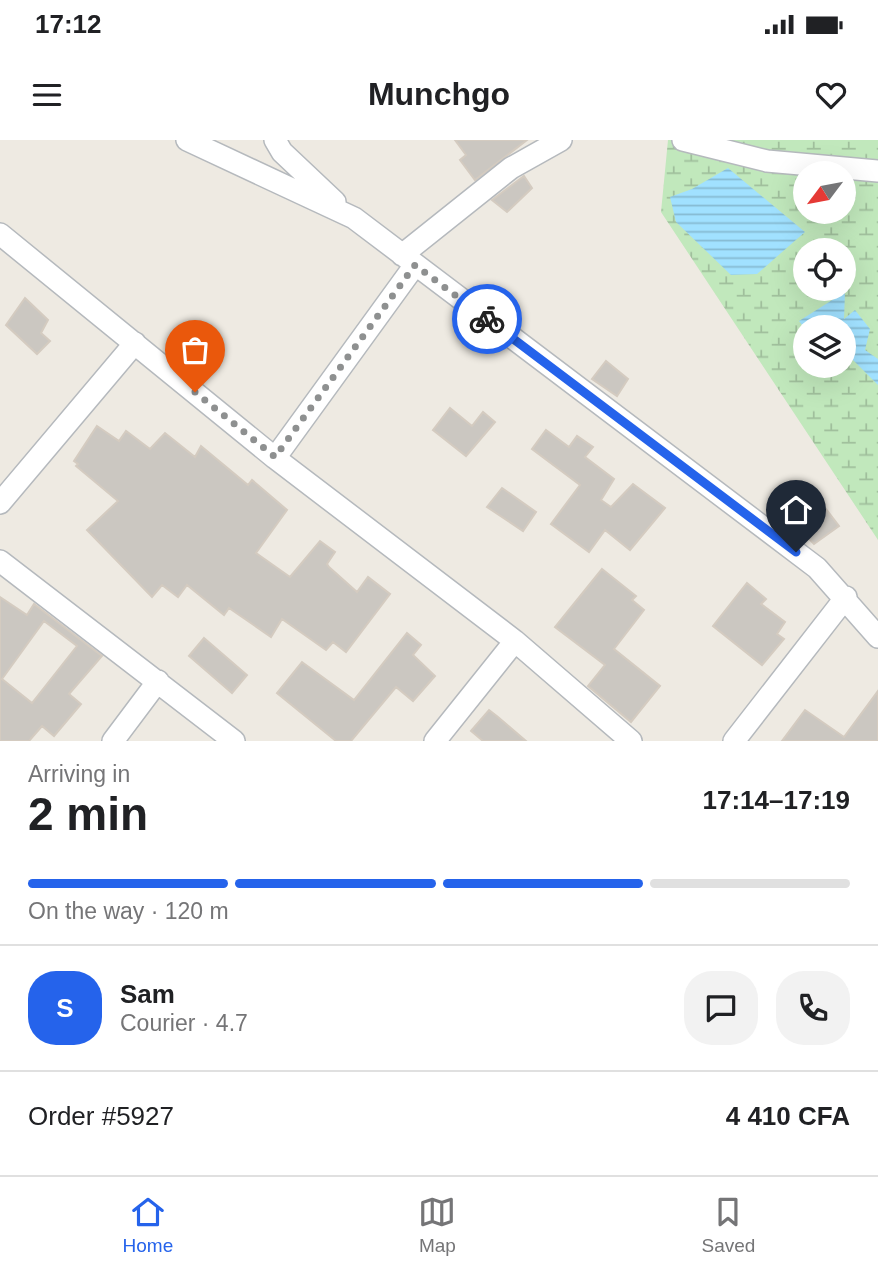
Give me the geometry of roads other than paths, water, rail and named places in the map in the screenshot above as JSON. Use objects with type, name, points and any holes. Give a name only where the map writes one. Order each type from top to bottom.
[{"type":"street","points":[[187,140],[349,215]]},
{"type":"street","points":[[275,457],[409,260],[511,168],[561,140]]},
{"type":"street","points":[[683,140],[767,161],[878,171]]},
{"type":"street","points":[[284,144],[349,215],[817,568],[846,597],[878,637]]},
{"type":"street","points":[[0,234],[275,457],[515,641],[631,741]]},
{"type":"street","points":[[0,503],[135,343]]},
{"type":"street","points":[[0,561],[234,741]]},
{"type":"street","points":[[734,741],[846,597]]},
{"type":"street","points":[[435,741],[515,641]]},
{"type":"street","points":[[113,741],[158,681]]},
{"type":"water","points":[[728,168],[805,232],[798,238],[793,238],[793,242],[757,274],[731,275],[676,222],[670,197],[692,189]]},
{"type":"water","points":[[831,301],[845,301],[844,315],[809,315]]},
{"type":"water","points":[[855,310],[870,329],[865,350],[878,359],[878,385],[856,363],[856,315],[849,315]]}]
